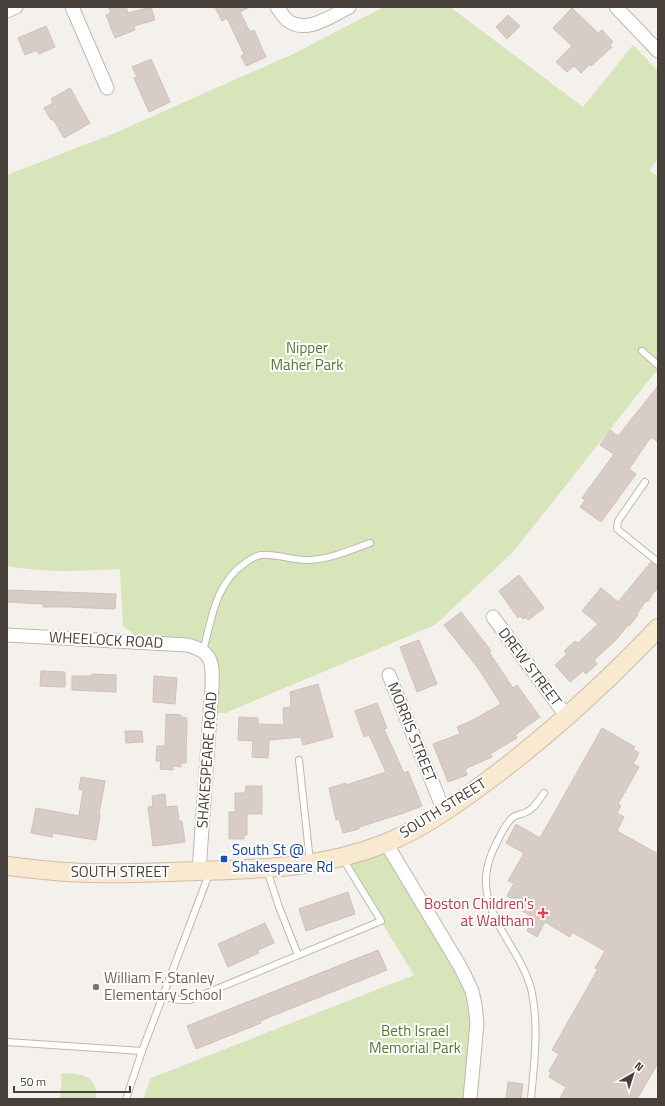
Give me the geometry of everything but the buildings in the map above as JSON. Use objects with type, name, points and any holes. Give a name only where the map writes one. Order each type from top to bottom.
[{"type":"main road","name":"SOUTH STREET","points":[[7,866],[50,871],[90,873],[205,871],[266,868],[310,864],[342,858],[386,843],[444,811],[503,769],[567,717],[658,628]]},
{"type":"street","points":[[7,11],[16,7]]},
{"type":"street","points":[[72,7],[107,88]]},
{"type":"street","points":[[277,7],[287,20],[296,25],[308,25],[315,23],[349,7]]},
{"type":"street","points":[[616,7],[658,51]]},
{"type":"street","name":"DREW STREET","points":[[493,617],[567,717]]},
{"type":"street","name":"WHEELOCK ROAD","points":[[7,635],[187,645],[203,651]]},
{"type":"street","name":"SHAKESPEARE ROAD","points":[[203,651],[210,659],[212,665],[205,871]]},
{"type":"street","name":"MORRIS STREET","points":[[389,675],[444,811]]},
{"type":"street","points":[[386,843],[461,968],[472,991],[477,1023],[470,1099]]},
{"type":"lane","points":[[642,351],[658,365]]},
{"type":"lane","points":[[645,482],[618,521],[617,529],[658,562]]},
{"type":"lane","points":[[203,651],[218,596],[228,579],[239,567],[249,560],[262,554],[299,560],[310,560],[338,554],[370,543]]},
{"type":"lane","points":[[299,760],[310,864]]},
{"type":"lane","points":[[531,1099],[535,1057],[535,1026],[532,992],[526,975],[495,917],[486,896],[485,889],[490,858],[508,823],[514,816],[529,811],[544,793]]},
{"type":"lane","points":[[163,997],[190,1000],[381,921],[342,858]]},
{"type":"lane","points":[[266,868],[276,901],[298,955]]},
{"type":"lane","points":[[126,1099],[142,1050],[163,997],[205,871]]},
{"type":"lane","points":[[7,1042],[142,1050]]},
{"type":"green space","name":"Nipper Maher Park","points":[[384,7],[450,7],[583,107],[633,45],[658,71],[658,159],[649,170],[658,177],[658,371],[653,375],[513,552],[435,625],[225,713],[210,713],[207,655],[144,642],[123,626],[120,569],[49,571],[7,566],[7,175],[115,133],[291,55]]},
{"type":"green space","name":"Beth Israel Memorial Park","points":[[386,843],[472,991],[470,1099],[143,1099],[151,1078],[414,975],[342,858]]},
{"type":"green space","points":[[62,1073],[82,1075],[91,1080],[96,1091],[96,1099],[60,1099]]},
{"type":"place","name":"South St @ Shakespeare Rd","points":[[224,859]]},
{"type":"place","name":"Boston Children's at Waltham","points":[[543,913]]},
{"type":"place","name":"William F. Stanley Elementary School","points":[[96,987]]}]
